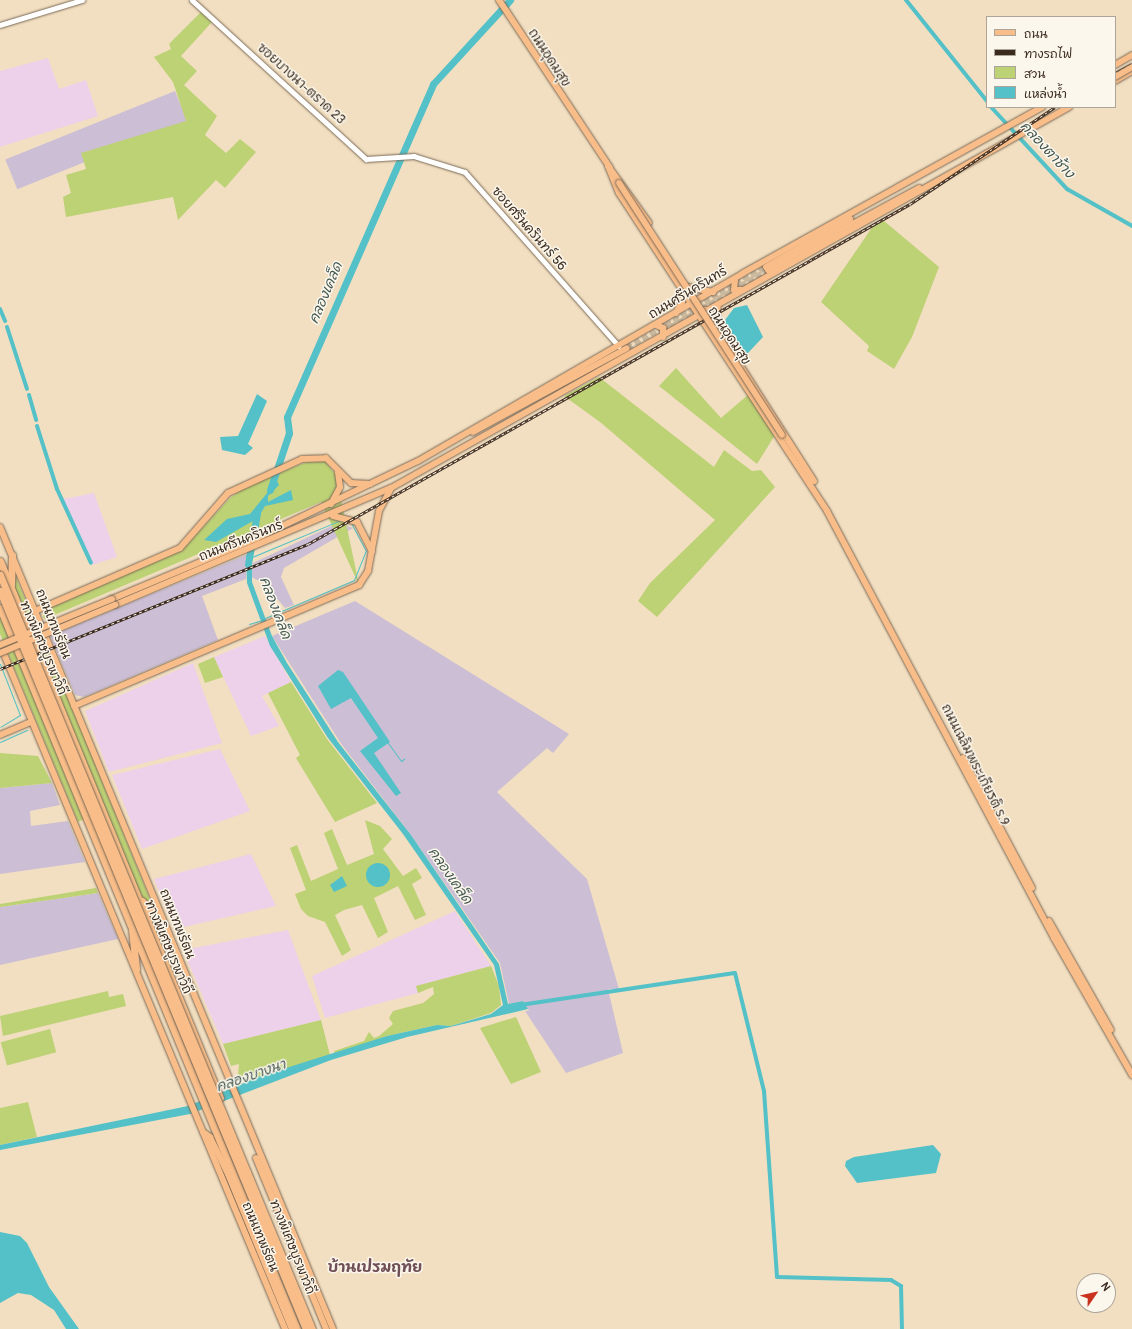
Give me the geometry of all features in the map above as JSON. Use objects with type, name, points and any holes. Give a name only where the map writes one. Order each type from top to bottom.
[{"type":"highway","points":[[11,587],[12,555]]},
{"type":"highway","name":"ถนนเทพรัตน","points":[[0,561],[216,1087],[313,1329]]},
{"type":"highway","name":"ทางพิเศษบูรพาวิถี","points":[[0,575],[313,1329]]},
{"type":"highway","name":"ทางพิเศษบูรพาวิถี","points":[[0,591],[306,1329]]},
{"type":"highway","points":[[0,601],[302,1329]]},
{"type":"highway","name":"ถนนเทพรัตน","points":[[0,608],[202,1093],[207,1109],[297,1329]]},
{"type":"highway","points":[[138,896],[165,926]]},
{"type":"highway","points":[[130,920],[136,969]]},
{"type":"main road","name":"ถนนอุดมสุข","points":[[499,0],[782,436]]},
{"type":"main road","points":[[1116,64],[1132,55]]},
{"type":"main road","points":[[1116,68],[1132,59]]},
{"type":"main road","points":[[1116,78],[1132,67]]},
{"type":"main road","points":[[1116,79],[1132,72]]},
{"type":"main road","name":"ถนนศรีนครินทร์","points":[[0,653],[331,505],[376,483],[468,433],[676,314],[735,278],[1040,108]]},
{"type":"main road","points":[[1028,116],[1043,108]]},
{"type":"main road","points":[[1034,125],[1060,108]]},
{"type":"main road","name":"ถนนศรีนครินทร์","points":[[0,645],[253,549],[391,488],[655,342],[1018,134],[1067,108]]},
{"type":"main road","name":"ถนนอุดมสุข","points":[[608,166],[618,175],[706,312]]},
{"type":"main road","name":"ถนนอุดมสุข","points":[[608,166],[619,192],[698,316]]},
{"type":"main road","name":"ถนนศรีนครินทร์","points":[[922,175],[907,187],[767,268],[910,191],[928,186]]},
{"type":"main road","points":[[662,259],[667,260],[669,255]]},
{"type":"main road","points":[[735,278],[734,290],[744,290]]},
{"type":"main road","points":[[676,314],[682,302],[680,287]]},
{"type":"main road","points":[[689,287],[713,292]]},
{"type":"main road","points":[[717,328],[718,305]]},
{"type":"main road","name":"ถนนเฉลิมพระเกียรติ ร.9","points":[[706,312],[809,473],[1050,923],[1132,1068]]},
{"type":"main road","name":"ถนนเฉลิมพระเกียรติ ร.9","points":[[698,316],[799,466],[844,538]]},
{"type":"main road","points":[[688,323],[708,330]]},
{"type":"main road","points":[[656,325],[663,328],[663,337]]},
{"type":"main road","points":[[718,345],[718,338],[725,341]]},
{"type":"main road","name":"ถนนศรีนครินทร์","points":[[468,433],[484,428],[628,350],[483,437]]},
{"type":"main road","name":"ถนนเฉลิมพระเกียรติ ร.9","points":[[782,436],[809,473]]},
{"type":"main road","name":"ถนนเฉลิมพระเกียรติ ร.9","points":[[792,450],[799,466]]},
{"type":"main road","points":[[35,611],[180,548],[228,493],[284,466],[315,456],[326,458],[355,485],[376,483]]},
{"type":"main road","points":[[331,505],[340,487],[337,469]]},
{"type":"main road","points":[[74,706],[359,585],[368,571],[373,555],[379,511],[391,488]]},
{"type":"main road","points":[[330,516],[357,522],[373,555]]},
{"type":"main road","name":"ถนนเทพรัตน","points":[[0,527],[229,1084],[333,1329]]},
{"type":"main road","name":"ถนนเทพรัตน","points":[[0,645],[285,1329]]},
{"type":"main road","name":"ถนนเฉลิมพระเกียรติ ร.9","points":[[910,660],[1054,938],[1132,1075]]},
{"type":"main road","points":[[0,735],[31,722]]},
{"type":"main road","points":[[244,1120],[289,1239],[326,1329]]},
{"type":"main road","points":[[203,1132],[210,1137],[228,1174],[292,1329]]},
{"type":"street","points":[[0,25],[82,0]]},
{"type":"street","name":"ซอยบางนา-ตราด 23","points":[[192,0],[366,159],[395,158],[404,156]]},
{"type":"street","name":"ซอยศรีนครินทร์ 56","points":[[404,156],[465,172],[619,346]]},
{"type":"shaded area","points":[[48,58],[59,89],[86,80],[98,116],[0,147],[0,71]]},
{"type":"shaded area","points":[[175,91],[187,121],[17,189],[5,160]]},
{"type":"shaded area","points":[[94,493],[117,557],[92,565],[63,499]]},
{"type":"shaded area","points":[[338,523],[353,528],[284,568],[281,577],[294,605],[285,608],[264,583],[251,577],[253,563]]},
{"type":"shaded area","points":[[246,555],[246,579],[202,596],[218,640],[84,697],[75,695],[50,636]]},
{"type":"shaded area","points":[[355,601],[569,734],[553,753],[547,748],[497,792],[587,879],[619,989],[608,989],[623,1053],[566,1073],[525,1011],[529,1011],[523,1001],[509,1004],[500,963],[411,835],[342,745],[272,636]]},
{"type":"shaded area","points":[[265,636],[291,682],[262,696],[279,726],[251,736],[214,657]]},
{"type":"shaded area","points":[[193,663],[222,743],[109,772],[85,711]]},
{"type":"shaded area","points":[[220,749],[250,811],[142,849],[112,775]]},
{"type":"shaded area","points":[[52,783],[60,805],[30,811],[31,826],[68,821],[85,862],[0,874],[0,788]]},
{"type":"shaded area","points":[[251,854],[276,906],[175,929],[154,879]]},
{"type":"shaded area","points":[[98,893],[118,939],[0,965],[0,907]]},
{"type":"shaded area","points":[[455,911],[491,966],[416,986],[418,993],[325,1018],[312,976]]},
{"type":"shaded area","points":[[288,930],[321,1020],[223,1044],[183,950]]},
{"type":"green space","points":[[201,12],[212,22],[181,56],[197,71],[184,85],[217,116],[205,135],[226,153],[240,139],[256,152],[225,188],[216,180],[178,220],[173,197],[66,217],[63,197],[71,193],[66,175],[86,169],[81,153],[186,121],[173,82],[154,57],[171,49],[169,44]]},
{"type":"green space","points":[[884,221],[939,267],[912,337],[894,369],[867,351],[869,346],[821,302],[873,226]]},
{"type":"green space","points":[[676,368],[721,418],[749,394],[775,435],[757,464],[659,386]]},
{"type":"green space","points":[[599,377],[714,467],[724,450],[752,471],[761,470],[775,487],[657,617],[638,601],[650,583],[715,520],[600,422],[564,396]]},
{"type":"green space","points":[[314,459],[325,461],[336,475],[359,585],[321,502],[45,619],[43,617],[45,609],[182,550],[230,498],[247,486]]},
{"type":"green space","points":[[13,571],[58,673],[152,904],[140,896],[14,590]]},
{"type":"green space","points":[[0,613],[84,819],[78,822],[0,634]]},
{"type":"green space","points":[[214,657],[223,677],[205,683],[198,664]]},
{"type":"green space","points":[[291,682],[327,739],[377,803],[335,822],[296,758],[300,755],[268,693]]},
{"type":"green space","points":[[0,753],[38,756],[52,783],[0,788]]},
{"type":"green space","points":[[365,820],[380,826],[392,839],[383,849],[403,876],[416,868],[422,878],[412,884],[426,915],[415,920],[398,886],[374,898],[388,932],[378,938],[362,905],[344,910],[335,915],[351,950],[342,956],[325,922],[308,916],[301,909],[295,894],[306,890],[290,848],[297,845],[311,881],[338,869],[324,833],[332,829],[347,865],[374,854]]},
{"type":"green space","points":[[96,888],[98,893],[0,907],[0,904]]},
{"type":"green space","points":[[491,966],[499,986],[501,1005],[491,1013],[451,1026],[437,1025],[387,1036],[336,1055],[334,1051],[364,1041],[369,1032],[374,1038],[379,1036],[393,1024],[389,1018],[393,1011],[423,1003],[434,994],[433,987],[418,993],[416,986]]},
{"type":"green space","points":[[108,991],[109,997],[123,994],[126,1006],[3,1036],[0,1016]]},
{"type":"green space","points":[[516,1017],[541,1072],[511,1084],[480,1028]]},
{"type":"green space","points":[[321,1020],[330,1055],[247,1082],[238,1075],[239,1064],[231,1066],[223,1044]]},
{"type":"green space","points":[[50,1029],[56,1052],[7,1065],[1,1042]]},
{"type":"green space","points":[[28,1102],[37,1137],[0,1145],[0,1108]]},
{"type":"water","points":[[747,305],[763,337],[748,353],[743,353],[724,326],[725,320],[734,308]]},
{"type":"water","points":[[257,394],[267,401],[248,444],[253,448],[245,455],[222,450],[220,437],[238,436]]},
{"type":"water","points":[[277,481],[279,485],[268,496],[268,502],[291,490],[293,500],[265,506],[258,518],[216,542],[204,540],[227,519],[250,514]]},
{"type":"water","points":[[252,553],[252,582],[272,636],[287,663],[338,742],[411,835],[499,964],[508,1004],[523,1001],[528,1009],[407,1037],[331,1060],[190,1114],[0,1150],[0,1145],[188,1106],[261,1076],[387,1036],[437,1025],[451,1026],[491,1014],[503,1005],[494,965],[403,834],[328,738],[270,646],[247,583],[246,555]]},
{"type":"water","points":[[338,670],[343,672],[390,742],[374,753],[401,793],[396,796],[360,751],[378,738],[351,698],[331,709],[318,686]]},
{"type":"water","points":[[378,863],[386,867],[390,875],[386,883],[378,887],[370,883],[366,875],[370,867]]},
{"type":"water","points":[[342,876],[347,886],[334,892],[330,885]]},
{"type":"water","points":[[933,1145],[941,1154],[936,1173],[857,1183],[845,1166],[846,1161],[854,1157]]},
{"type":"water","points":[[0,1232],[20,1236],[27,1243],[49,1287],[79,1329],[66,1329],[54,1310],[31,1295],[18,1293],[0,1303]]},
{"type":"waterway","name":"คลองเคล็ด","points":[[270,490],[289,433],[287,417],[433,84],[510,0]]},
{"type":"waterway","name":"คลองตาช้าง","points":[[906,0],[986,100]]},
{"type":"waterway","name":"คลองตาช้าง","points":[[992,108],[1067,189],[1132,226]]},
{"type":"waterway","points":[[0,309],[5,321]]},
{"type":"waterway","points":[[7,327],[27,389]]},
{"type":"waterway","points":[[29,395],[36,420]]},
{"type":"waterway","points":[[37,426],[57,489],[91,563]]},
{"type":"waterway","name":"คลองเคล็ด","points":[[248,564],[257,513]]},
{"type":"waterway","points":[[252,557],[341,520]]},
{"type":"waterway","points":[[265,618],[354,580],[366,551],[351,523]]},
{"type":"waterway","points":[[249,624],[262,620]]},
{"type":"waterway","points":[[0,664],[20,715],[0,727]]},
{"type":"waterway","points":[[0,742],[27,730]]},
{"type":"waterway","points":[[388,743],[401,761],[404,759]]},
{"type":"waterway","points":[[520,1005],[735,973],[764,1091],[777,1277],[891,1280],[901,1286],[902,1329]]},
{"type":"tunnel","points":[[627,348],[766,267]]},
{"type":"tunnel","points":[[663,332],[768,270]]},
{"type":"railway","points":[[1116,72],[1132,64]]},
{"type":"railway","points":[[0,669],[308,544],[910,204],[1054,108]]},
{"type":"district","name":"บ้านเปรมฤทัย","points":[[375,1268]]},
{"type":"water label","name":"คลองบางนา","points":[[251,1076]]}]
